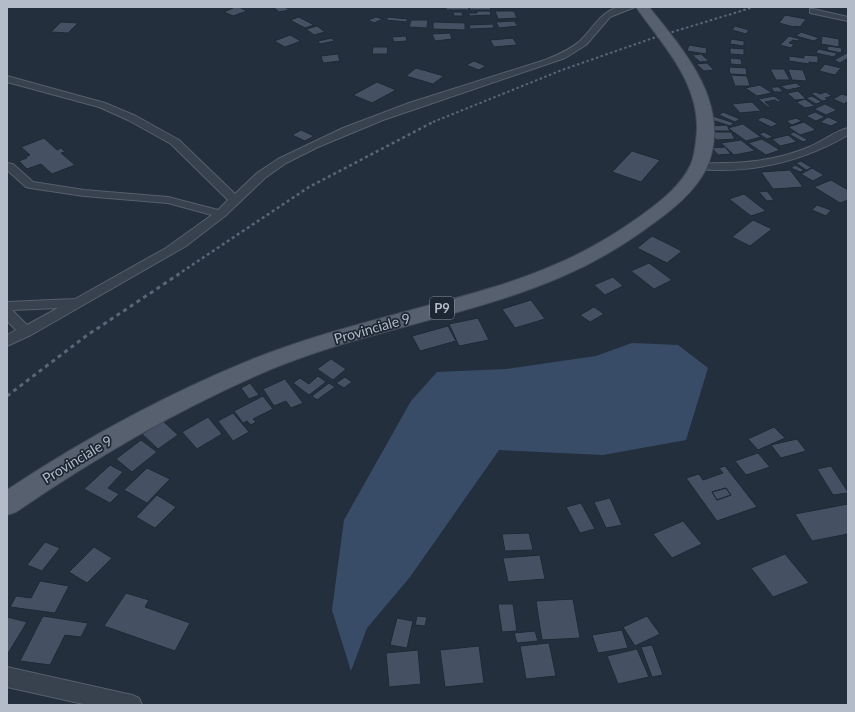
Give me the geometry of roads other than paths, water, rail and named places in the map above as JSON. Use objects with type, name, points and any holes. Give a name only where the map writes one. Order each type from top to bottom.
[{"type":"main road","name":"Provinciale 9","points":[[7,504],[53,472],[126,430],[262,364],[336,339],[525,284],[559,270],[599,250],[656,214],[688,182],[699,166],[707,130],[704,104],[699,88],[680,57],[642,7]]},
{"type":"street","points":[[7,341],[156,260],[205,227],[221,214],[248,186],[272,167],[323,141],[402,109],[548,62],[567,54],[583,43],[607,11],[631,7]]},
{"type":"street","points":[[813,11],[848,19]]},
{"type":"street","points":[[7,79],[102,105],[132,118],[174,142],[235,200]]},
{"type":"street","points":[[699,166],[726,167],[756,164],[790,158],[827,144],[848,131]]},
{"type":"street","points":[[9,166],[30,185],[84,193],[168,200],[221,214]]},
{"type":"street","points":[[7,306],[78,303]]},
{"type":"street","points":[[7,313],[26,332]]},
{"type":"street","points":[[7,677],[132,705]]},
{"type":"water","points":[[632,343],[678,345],[708,368],[686,440],[603,455],[499,450],[410,577],[367,628],[351,671],[332,610],[344,520],[411,401],[437,372],[506,369],[596,356]]},
{"type":"railway","points":[[433,122],[562,70],[656,37],[754,7]]},
{"type":"railway","points":[[177,275],[309,187],[433,122]]},
{"type":"railway","points":[[7,396],[86,336],[179,274]]}]
